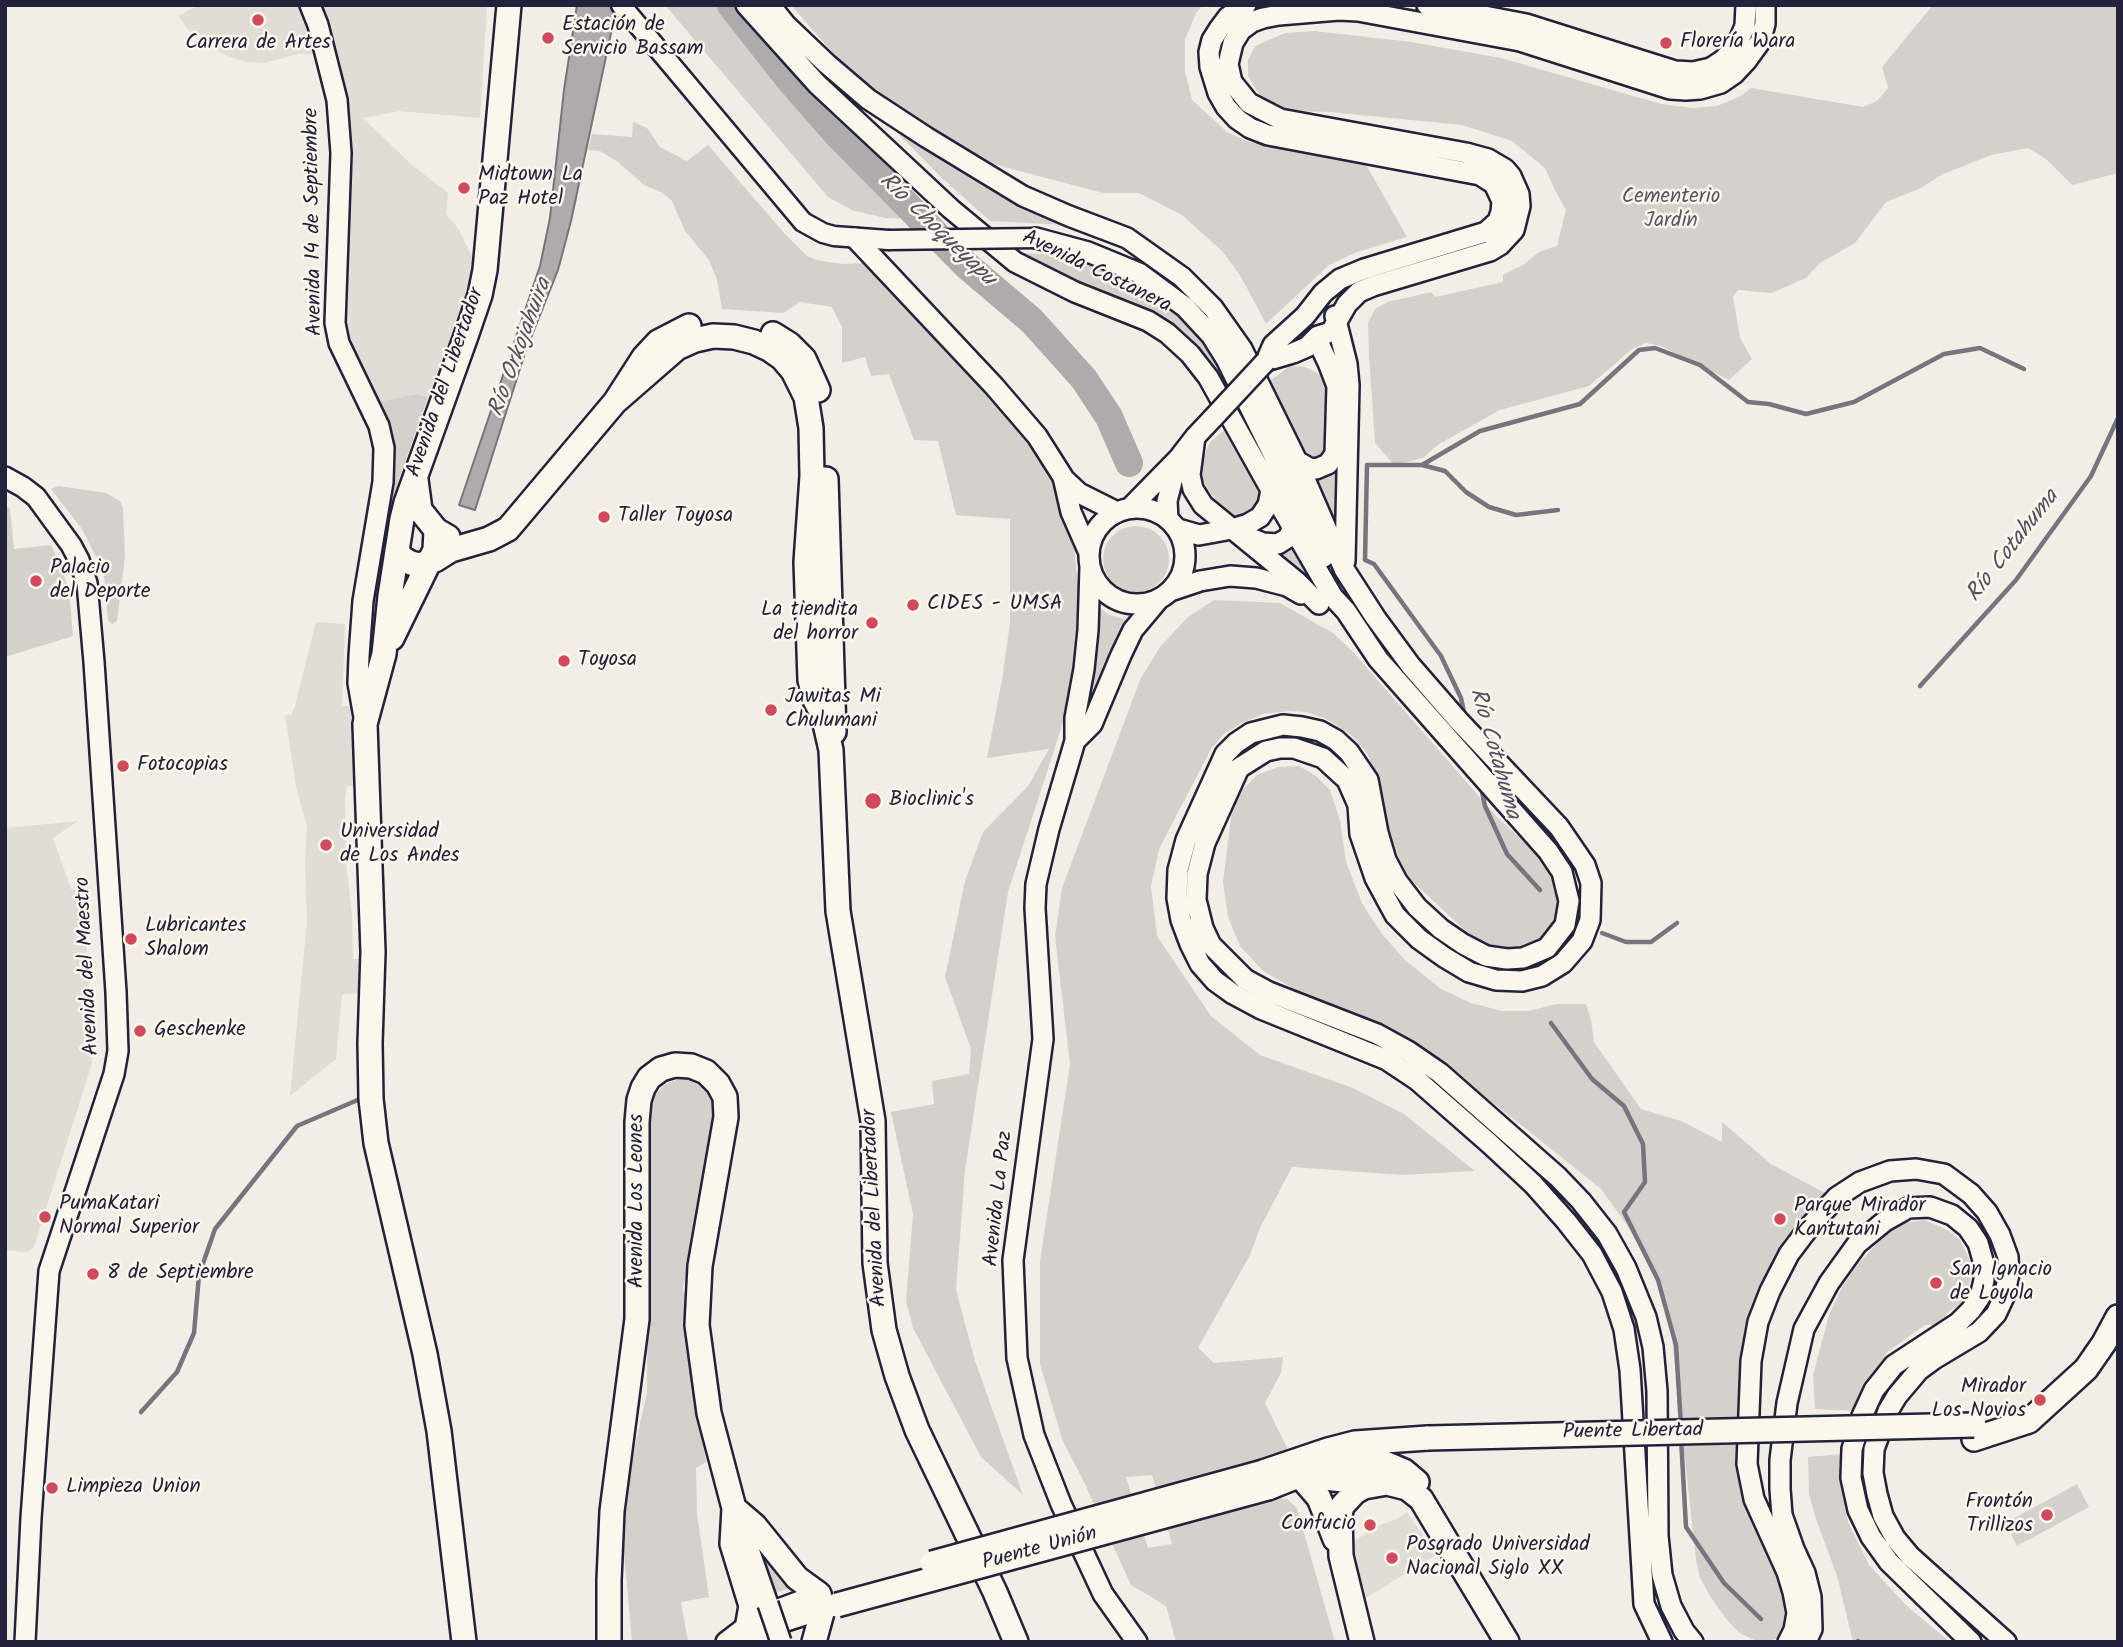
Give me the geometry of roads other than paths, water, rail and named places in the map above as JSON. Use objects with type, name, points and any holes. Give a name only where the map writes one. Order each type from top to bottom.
[{"type":"main road","name":"Avenida 14 de Septiembre","points":[[310,5],[337,100],[341,153],[335,323],[339,343],[379,426],[384,448],[383,482],[363,601],[359,656],[358,683],[365,724]]},
{"type":"main road","name":"Avenida del Libertador","points":[[397,550],[402,519],[415,473],[480,295],[485,270],[509,5]]},
{"type":"main road","name":"Avenida Costanera","points":[[746,5],[817,84],[951,209],[1015,262],[1075,292],[1148,321],[1167,333],[1191,355],[1208,377],[1333,597],[1346,611],[1378,659],[1548,851],[1562,872],[1569,901],[1565,925],[1547,948],[1530,955],[1507,959],[1486,956],[1463,944],[1441,929],[1417,907],[1397,881],[1386,860],[1378,833],[1368,780],[1349,752],[1320,731],[1283,725],[1251,733],[1225,754],[1186,840],[1178,870],[1177,898],[1181,920],[1190,944],[1200,964],[1215,981],[1233,995],[1261,1009],[1387,1060],[1417,1080],[1533,1184],[1592,1255],[1612,1293],[1624,1329],[1630,1370],[1644,1604],[1662,1642]]},
{"type":"main road","name":"Avenida Costanera","points":[[770,5],[786,25],[868,99],[1023,196],[1127,238],[1182,277],[1213,308],[1227,326],[1258,381],[1345,569],[1375,617],[1410,666],[1559,827],[1585,865],[1591,883],[1590,920],[1582,941],[1563,963],[1542,976],[1522,981],[1496,980],[1469,972],[1419,939],[1395,915],[1369,863],[1360,834],[1358,805],[1347,780],[1323,758],[1294,748],[1280,748],[1266,751],[1239,768],[1205,844],[1197,874],[1196,900],[1203,928],[1211,945],[1245,979],[1269,992],[1377,1034],[1440,1073],[1549,1170],[1581,1201],[1607,1234],[1626,1268],[1646,1317],[1653,1347],[1657,1391],[1658,1536],[1662,1575],[1671,1606],[1692,1642]]},
{"type":"main road","points":[[1089,560],[1091,540],[1097,528],[1106,519],[1124,510],[1178,459],[1266,361],[1273,345],[1309,311],[1323,293],[1340,279],[1374,276],[1470,247],[1478,236],[1493,228],[1519,194],[1505,169],[1489,159],[1466,153],[1322,136],[1249,103],[1232,82],[1228,64],[1212,40],[1228,17],[1245,5]]},
{"type":"main road","points":[[1427,5],[1523,32],[1670,89],[1686,90],[1721,83],[1734,74],[1740,38],[1745,26],[1746,5]]},
{"type":"main road","points":[[1739,55],[1760,42],[1765,24],[1765,5]]},
{"type":"main road","points":[[1219,53],[1233,43],[1241,30],[1263,18],[1358,8],[1523,32]]},
{"type":"main road","points":[[1036,238],[1068,233],[1151,253]]},
{"type":"main road","points":[[855,238],[994,386],[1037,436],[1063,477],[1079,493],[1124,510],[1144,508],[1157,512],[1173,524],[1199,535],[1232,530],[1260,517],[1268,505],[1271,490]]},
{"type":"main road","points":[[1036,238],[1088,252],[1139,273],[1185,307],[1211,335],[1226,359],[1342,592],[1346,611]]},
{"type":"main road","points":[[1266,361],[1307,347],[1318,336],[1331,332],[1347,304],[1374,276]]},
{"type":"main road","points":[[1309,311],[1322,305],[1331,308],[1335,313],[1349,377],[1345,569]]},
{"type":"main road","points":[[1297,461],[1316,469],[1328,464],[1335,454],[1337,386],[1318,336],[1307,329],[1309,311]]},
{"type":"main road","name":"Avenida del Libertador","points":[[428,563],[451,550],[489,539],[508,529],[615,402],[633,372],[659,342],[689,325],[713,321],[736,322],[764,329],[789,344],[804,359],[817,385],[823,406],[835,725],[831,750],[838,911],[873,1121],[875,1263],[884,1330],[897,1376],[918,1430],[1016,1642]]},
{"type":"main road","points":[[1293,353],[1309,354],[1329,365]]},
{"type":"main road","points":[[1195,437],[1190,475],[1193,489],[1203,505],[1296,581],[1319,604]]},
{"type":"main road","points":[[1165,595],[1179,580],[1186,555],[1167,501],[1178,459]]},
{"type":"main road","points":[[415,473],[420,510],[436,530],[450,538],[472,544]]},
{"type":"main road","name":"Avenida del Maestro","points":[[5,477],[23,486],[36,497],[71,545],[87,583],[118,1051],[114,1074],[49,1271],[25,1642]]},
{"type":"main road","points":[[1063,477],[1071,512],[1095,580],[1104,592],[1117,600],[1146,604],[1200,581],[1230,576],[1256,578],[1287,586],[1358,629]]},
{"type":"main road","points":[[1232,530],[1264,543],[1278,544],[1289,537],[1297,506]]},
{"type":"main road","points":[[384,654],[435,550],[436,530]]},
{"type":"main road","points":[[397,550],[384,654],[365,724],[373,952],[370,1044],[372,1099],[376,1143],[425,1354],[434,1405],[464,1642]]},
{"type":"main road","points":[[397,550],[402,558],[411,563],[428,563]]},
{"type":"main road","name":"Avenida La Paz","points":[[1089,560],[1088,630],[1075,718],[1075,741],[1036,884],[1043,1039],[1013,1260],[1017,1358],[1034,1435],[1061,1504],[1103,1594],[1137,1642]]},
{"type":"main road","name":"Avenida La Paz","points":[[1075,741],[1092,724],[1133,630],[1165,595]]},
{"type":"main road","name":"Avenida Los Leones","points":[[609,1642],[612,1511],[636,1319],[639,1100],[649,1077],[661,1069],[675,1065],[691,1066],[706,1072],[718,1084],[725,1097],[726,1117],[700,1266],[697,1325],[709,1413],[734,1508],[781,1642]]},
{"type":"main road","points":[[1787,1642],[1794,1630],[1797,1613],[1793,1592],[1755,1499],[1747,1464],[1751,1361],[1758,1322],[1789,1254],[1811,1225],[1838,1198],[1860,1182],[1890,1171],[1916,1169],[1944,1174],[1971,1194],[1987,1212],[2008,1257],[2009,1275],[2004,1297],[1996,1314],[1979,1332],[1920,1370],[1892,1403],[1874,1449],[1873,1473],[1877,1494],[1883,1516],[1895,1538],[1910,1556],[2007,1642]]},
{"type":"main road","points":[[1806,1642],[1812,1629],[1811,1597],[1805,1573],[1782,1515],[1780,1489],[1780,1460],[1787,1403],[1804,1329],[1829,1283],[1857,1244],[1885,1221],[1908,1208],[1930,1207],[1952,1215],[1968,1228],[1978,1243],[1984,1264],[1980,1297],[1958,1323],[1894,1365],[1874,1390],[1862,1416],[1852,1449],[1851,1478],[1858,1510],[1871,1537],[1889,1562],[1971,1642]]},
{"type":"main road","name":"Puente Libertad","points":[[1298,1468],[1355,1443],[1428,1446],[1979,1433],[2029,1421],[2058,1397],[2091,1363],[2118,1317]]},
{"type":"main road","points":[[1419,1491],[1417,1464],[1428,1446]]},
{"type":"main road","name":"Puente Libertad","points":[[1332,1463],[1378,1452],[1428,1446]]},
{"type":"main road","points":[[1332,1463],[1385,1463],[1404,1471],[1419,1491],[1507,1642]]},
{"type":"main road","name":"Puente Unión","points":[[741,1634],[776,1624],[828,1599],[1266,1480],[1298,1468],[1332,1463]]},
{"type":"main road","points":[[1298,1468],[1419,1491]]},
{"type":"main road","points":[[1298,1468],[1319,1498],[1341,1556],[1362,1642]]},
{"type":"main road","points":[[1341,1556],[1339,1526],[1342,1506],[1355,1492],[1376,1483]]},
{"type":"main road","points":[[734,1508],[755,1526],[797,1578],[828,1599],[814,1642]]},
{"type":"main road","points":[[734,1508],[732,1544],[750,1598],[751,1614],[741,1634]]},
{"type":"street","points":[[626,11],[795,215],[812,228],[823,233],[888,240],[1036,238]]},
{"type":"water","name":"Río Orkojahuira","points":[[577,5],[617,5],[558,270],[525,353],[475,510],[459,505],[540,266],[550,218],[564,90]]},
{"type":"waterway","name":"Río Choqueyapu","points":[[731,5],[789,79],[838,135],[966,265],[1032,321],[1084,379],[1109,417],[1129,463]]},
{"type":"waterway","points":[[1465,717],[1461,698],[1441,656],[1374,564],[1365,560],[1367,465],[1422,465],[1480,431],[1580,404],[1639,350],[1655,348],[1700,365],[1748,402],[1769,404],[1806,414],[1854,402],[1944,354],[1980,348],[2024,369]]},
{"type":"waterway","name":"Río Cotahuma","points":[[1920,686],[2016,580],[2091,476],[2118,418]]},
{"type":"waterway","points":[[1422,465],[1445,471],[1466,492],[1489,507],[1516,515],[1558,510]]},
{"type":"waterway","name":"Río Cotahuma","points":[[1481,787],[1485,806],[1507,854],[1540,890]]},
{"type":"waterway","name":"Río Cotahuma","points":[[1602,933],[1626,942],[1651,942],[1677,923]]},
{"type":"waterway","points":[[1551,1023],[1592,1079],[1624,1106],[1643,1144],[1645,1182],[1624,1212],[1658,1280],[1676,1345],[1681,1426]]},
{"type":"waterway","points":[[141,1412],[177,1372],[194,1333],[199,1275],[215,1229],[297,1126],[360,1099]]},
{"type":"waterway","points":[[1681,1438],[1686,1527],[1724,1583],[1761,1619]]},
{"type":"place","name":"Carrera de Artes","points":[[258,20]]},
{"type":"place","name":"Estación de Servicio Bassam","points":[[548,38]]},
{"type":"place","name":"Florería Wara","points":[[1666,43]]},
{"type":"place","name":"Midtown La Paz Hotel","points":[[464,188]]},
{"type":"place","name":"Taller Toyosa","points":[[604,517]]},
{"type":"place","name":"Palacio del Deporte","points":[[36,581]]},
{"type":"place","name":"CIDES - UMSA","points":[[913,605]]},
{"type":"place","name":"La tiendita del horror","points":[[872,623]]},
{"type":"place","name":"Toyosa","points":[[564,661]]},
{"type":"place","name":"Jawitas Mi Chulumani","points":[[771,710]]},
{"type":"place","name":"Fotocopias","points":[[123,766]]},
{"type":"place","name":"Bioclinic's","points":[[873,801]]},
{"type":"place","name":"Universidad de Los Andes","points":[[326,845]]},
{"type":"place","name":"Lubricantes Shalom","points":[[131,939]]},
{"type":"place","name":"Geschenke","points":[[140,1031]]},
{"type":"place","name":"PumaKatari Normal Superior","points":[[45,1217]]},
{"type":"place","name":"Parque Mirador Kantutani","points":[[1780,1219]]},
{"type":"place","name":"8 de Septiembre","points":[[93,1274]]},
{"type":"place","name":"San Ignacio de Loyola","points":[[1936,1283]]},
{"type":"place","name":"Mirador Los Novios","points":[[2040,1400]]},
{"type":"place","name":"Limpieza Union","points":[[52,1488]]},
{"type":"place","name":"Frontón Trillizos","points":[[2047,1515]]},
{"type":"place","name":"Confucio","points":[[1370,1525]]},
{"type":"place","name":"Posgrado Universidad Nacional Siglo XX","points":[[1392,1558]]},
{"type":"park label","name":"Cementerio Jardín","points":[[1671,210]]}]
